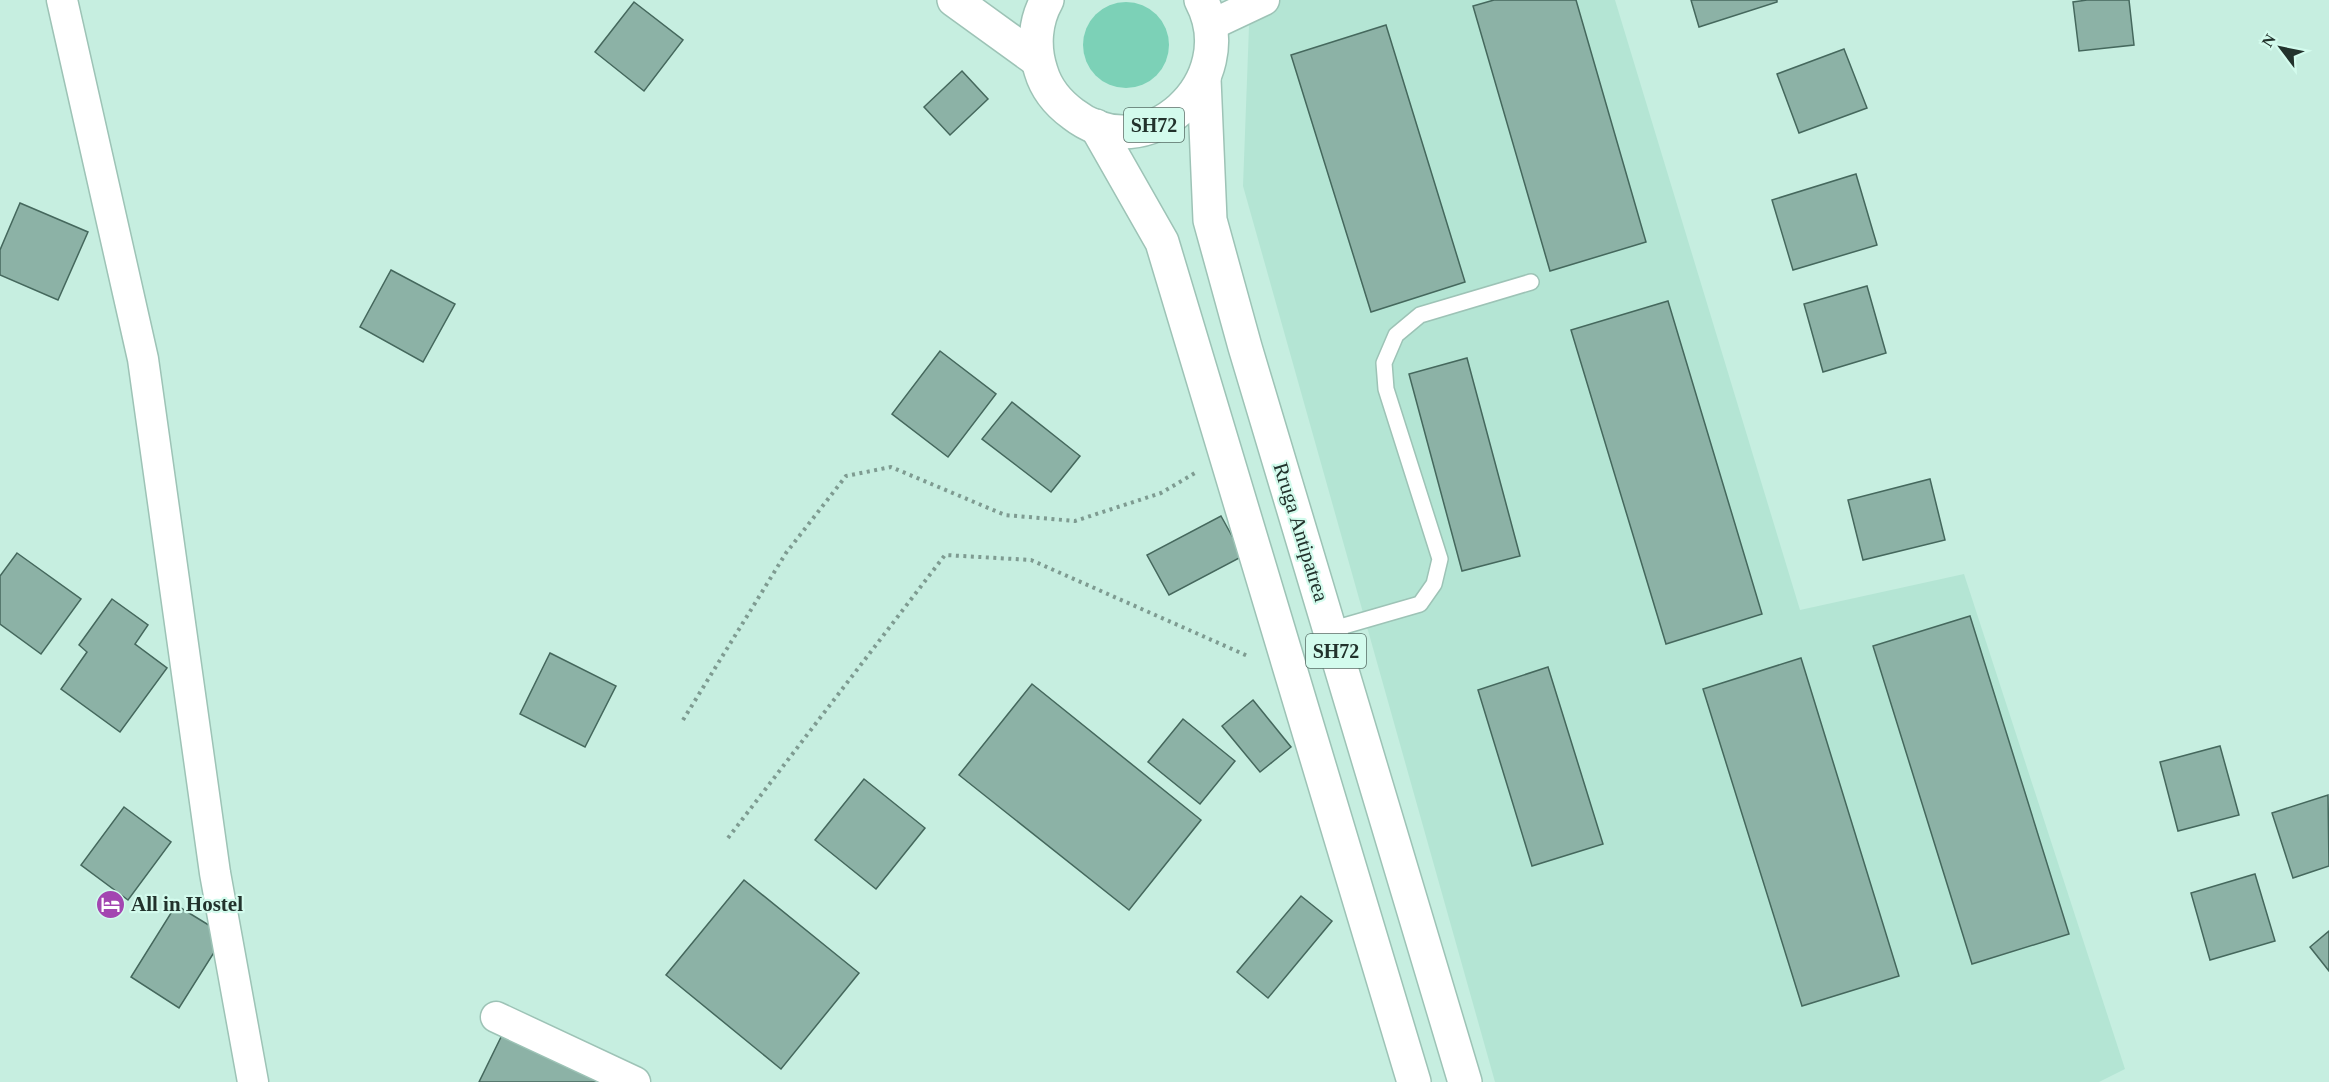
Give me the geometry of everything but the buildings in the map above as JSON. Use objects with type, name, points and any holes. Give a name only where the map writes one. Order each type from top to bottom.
[{"type":"main road","points":[[954,0],[1037,60]]},
{"type":"main road","name":"Rruga Antipatrea","points":[[1047,0],[1038,23],[1037,60],[1047,86],[1064,107],[1078,118],[1096,126],[1114,130],[1150,127],[1167,120],[1195,95],[1210,62],[1212,44],[1206,13]]},
{"type":"main road","name":"Rruga Antipatrea","points":[[1204,79],[1210,220],[1465,1082]]},
{"type":"main road","name":"SH72","points":[[1096,126],[1162,242],[1224,456],[1414,1082]]},
{"type":"street","points":[[62,0],[143,359],[214,873],[253,1082]]},
{"type":"street","points":[[1206,13],[1264,0]]},
{"type":"street","points":[[496,1017],[634,1082]]},
{"type":"lane","points":[[1330,630],[1420,604],[1434,584],[1440,559],[1386,389],[1384,363],[1396,335],[1420,315],[1531,282]]},
{"type":"path","points":[[683,720],[786,553],[846,476],[891,467],[1005,514],[1075,521],[1161,493],[1224,456]]},
{"type":"path","points":[[728,838],[945,555],[1031,560],[1291,676]]},
{"type":"shaded area","points":[[1250,0],[1615,0],[1800,610],[1964,574],[2125,1069],[2099,1082],[1495,1082],[1243,186]]},
{"type":"shaded area","points":[[1126,2],[1142,6],[1156,15],[1165,29],[1169,45],[1165,61],[1156,75],[1142,84],[1126,88],[1110,84],[1096,75],[1087,61],[1083,45],[1087,29],[1096,15],[1110,6]]},
{"type":"place","name":"All in Hostel","points":[[110,904]]}]
